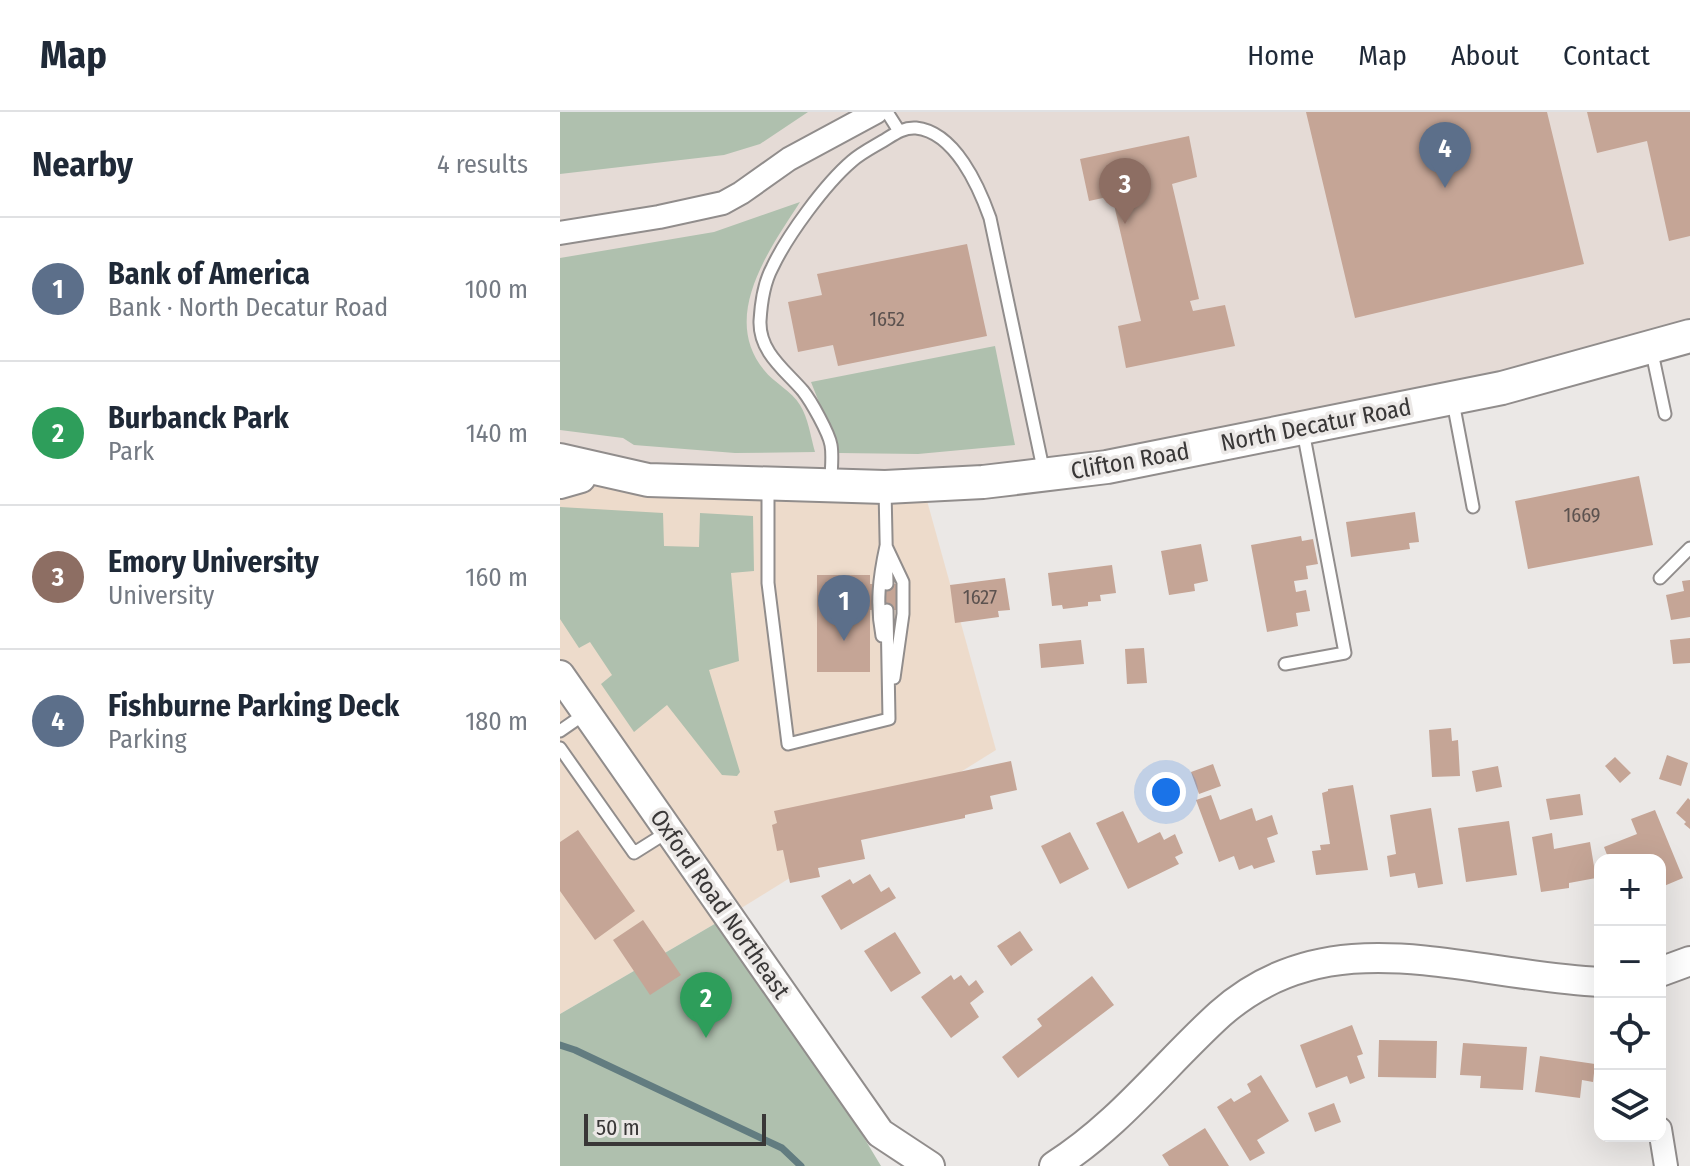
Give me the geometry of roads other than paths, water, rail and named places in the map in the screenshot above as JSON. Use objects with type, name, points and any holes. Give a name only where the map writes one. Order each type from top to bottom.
[{"type":"main road","points":[[1452,398],[1502,388],[1690,336]]},
{"type":"main road","name":"North Decatur Road","points":[[1404,408],[1452,398]]},
{"type":"main road","name":"Clifton Road","points":[[831,486],[885,487],[1044,476],[1107,467],[1404,408]]},
{"type":"main road","points":[[565,475],[831,486]]},
{"type":"street","points":[[560,233],[723,203],[789,159],[876,112]]},
{"type":"street","name":"Oxford Road Northeast","points":[[560,675],[880,1133],[899,1166]]},
{"type":"street","points":[[1054,1166],[1097,1135],[1241,998],[1270,979],[1307,965],[1378,957],[1594,982]]},
{"type":"street","points":[[1666,970],[1690,961]]},
{"type":"street","name":"Oxford Road Northeast","points":[[880,1133],[930,1166]]},
{"type":"street","points":[[1662,1142],[1666,1166]]},
{"type":"lane","points":[[887,112],[899,131]]},
{"type":"lane","points":[[831,486],[831,443],[805,393],[778,366],[763,342],[760,322],[766,284],[792,234],[836,177],[853,160],[899,131],[912,127],[937,137],[969,169],[990,218],[1044,476]]},
{"type":"lane","points":[[1651,347],[1665,414]]},
{"type":"lane","points":[[1452,398],[1473,507]]},
{"type":"lane","points":[[1285,664],[1345,653],[1302,427]]},
{"type":"lane","points":[[768,484],[768,583],[788,744],[889,719]]},
{"type":"lane","points":[[885,487],[887,584]]},
{"type":"lane","points":[[886,546],[903,582],[903,614],[889,719]]},
{"type":"lane","points":[[886,546],[878,584],[878,610],[888,672]]},
{"type":"lane","points":[[1660,578],[1690,548]]},
{"type":"lane","points":[[887,610],[889,719]]},
{"type":"lane","points":[[560,731],[587,713]]},
{"type":"lane","points":[[560,748],[634,853],[669,831]]},
{"type":"waterway","points":[[560,1045],[782,1148],[801,1166]]},
{"type":"place","name":"Fishburne Parking Deck","points":[[1445,188]]},
{"type":"place","name":"Emory University","points":[[1125,224]]},
{"type":"place","name":"Bank of America","points":[[844,641]]},
{"type":"place","name":"Burbanck Park","points":[[706,1038]]}]
